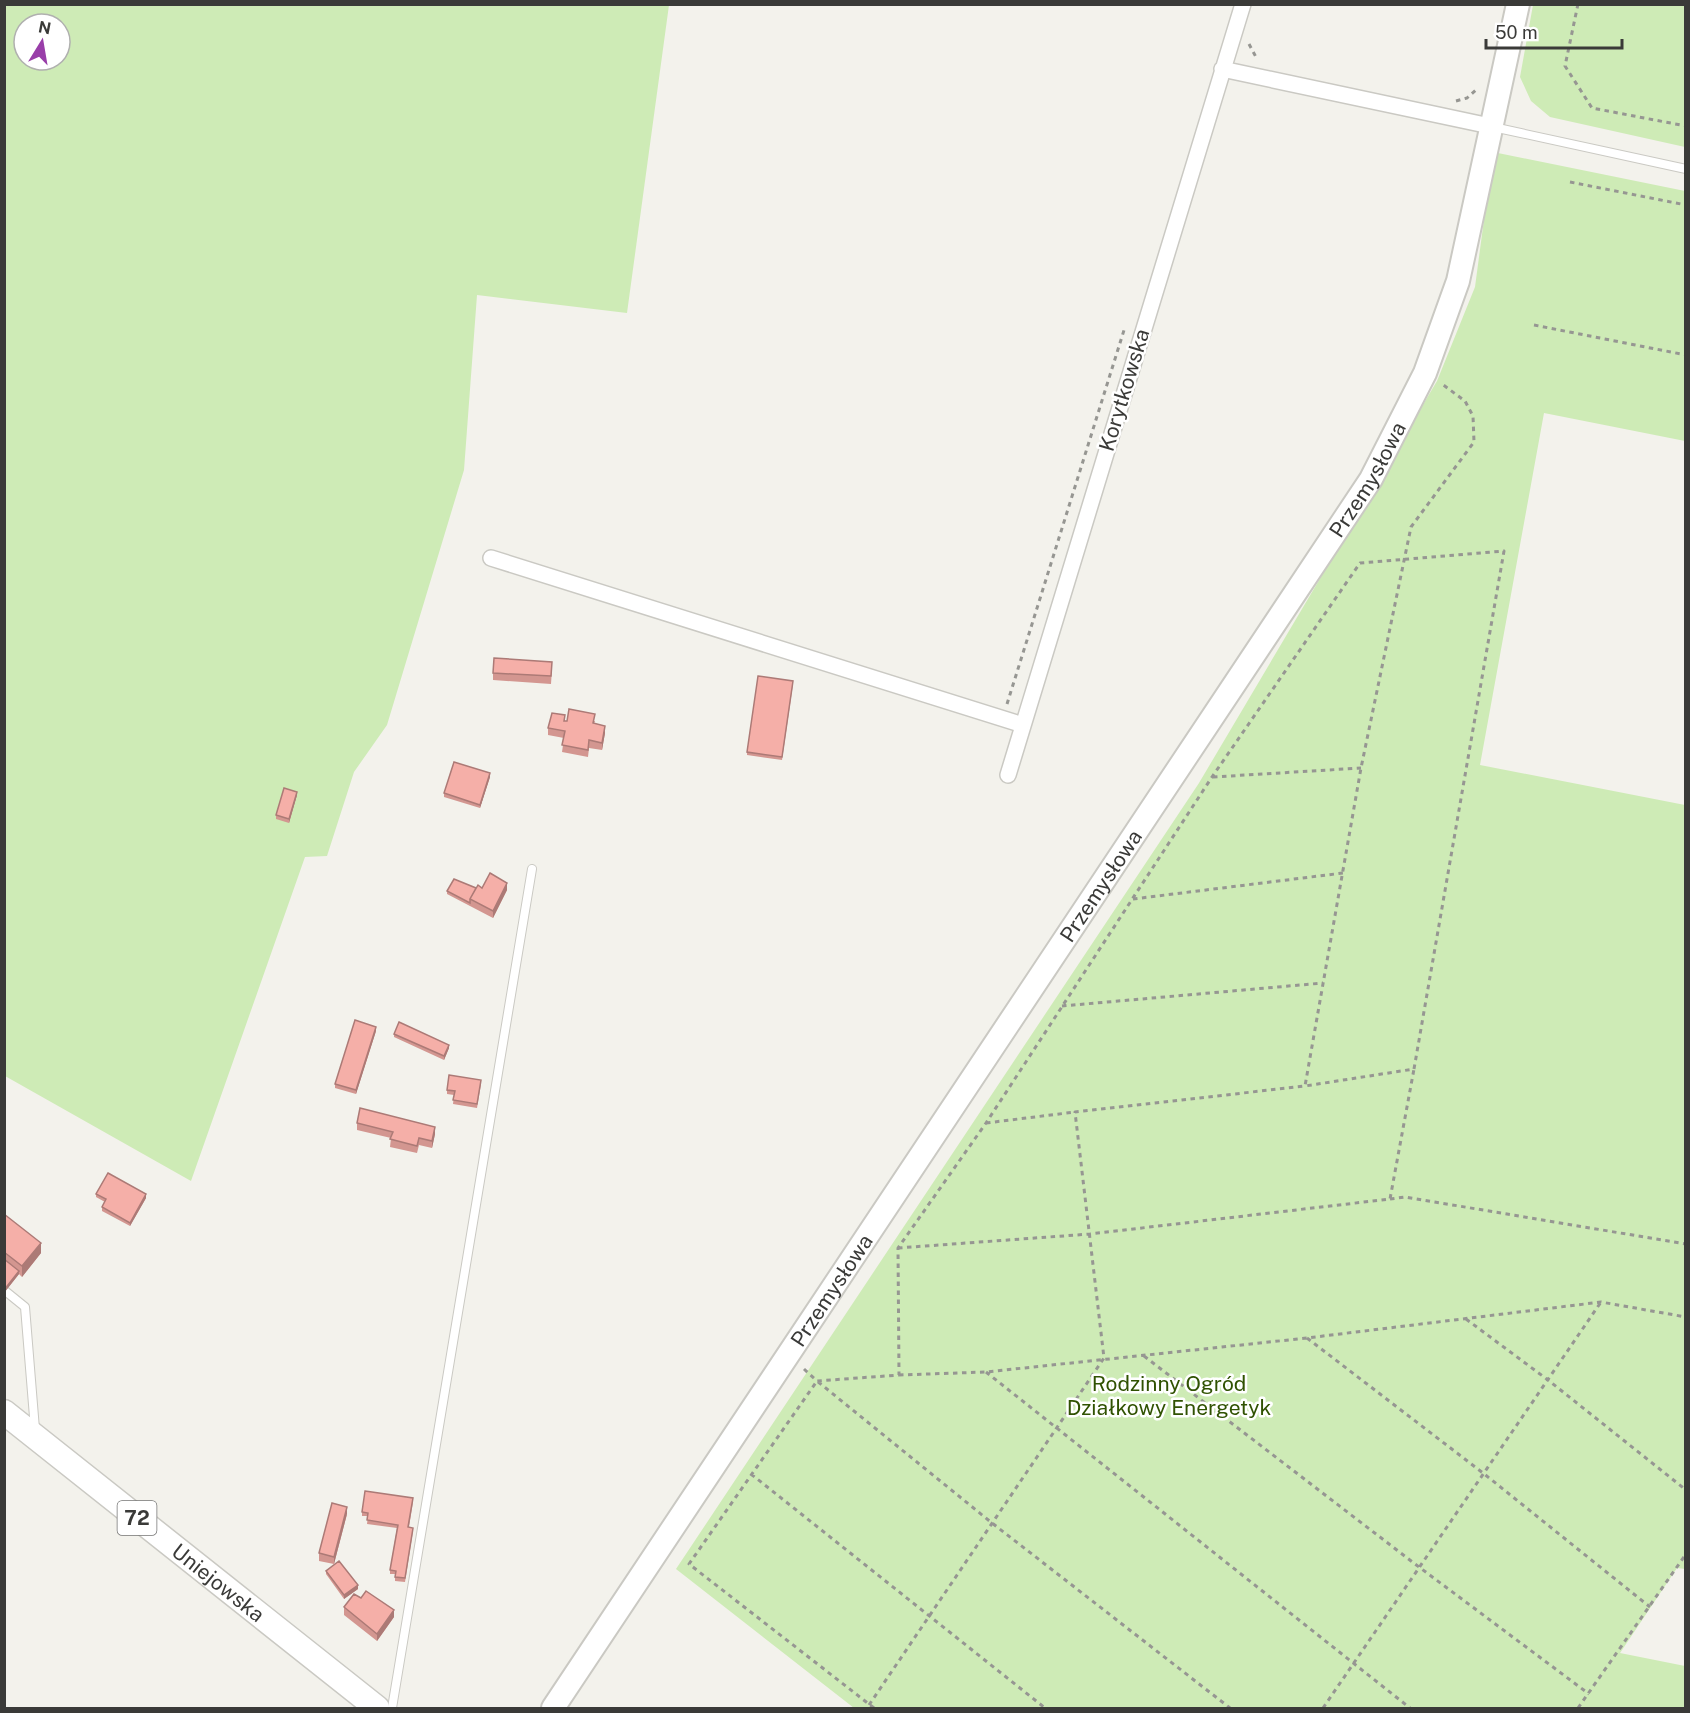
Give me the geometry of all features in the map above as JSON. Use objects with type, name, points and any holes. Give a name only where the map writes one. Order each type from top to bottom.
[{"type":"main road","name":"Przemysłowa","points":[[553,1708],[1371,479],[1425,373],[1458,281],[1518,4]]},
{"type":"main road","name":"Uniejowska","points":[[4,1412],[377,1708]]},
{"type":"street","name":"Korytkowska","points":[[1008,775],[1243,4]]},
{"type":"street","points":[[1222,69],[1490,126]]},
{"type":"street","points":[[491,558],[1023,725]]},
{"type":"lane","points":[[1490,126],[1686,169]]},
{"type":"lane","points":[[392,1708],[532,869]]},
{"type":"lane","points":[[4,1290],[25,1307],[35,1436]]},
{"type":"path","points":[[1578,4],[1565,66],[1592,108],[1686,126]]},
{"type":"path","points":[[1238,20],[1251,24],[1248,37],[1250,51],[1257,60],[1265,63]]},
{"type":"path","points":[[1448,103],[1467,98],[1480,86]]},
{"type":"path","points":[[1570,182],[1686,205]]},
{"type":"path","points":[[1002,718],[1127,322]]},
{"type":"path","points":[[1534,324],[1686,355]]},
{"type":"path","points":[[1305,1086],[1361,768],[1411,527],[1474,442],[1473,416],[1465,400],[1425,373]]},
{"type":"path","points":[[899,1375],[898,1248],[986,1123],[1060,1006],[1212,777],[1360,563],[1504,551],[1390,1199]]},
{"type":"path","points":[[1212,777],[1361,768]]},
{"type":"path","points":[[1132,899],[1343,873]]},
{"type":"path","points":[[1060,1006],[1323,983]]},
{"type":"path","points":[[986,1123],[1305,1086],[1414,1069]]},
{"type":"path","points":[[869,1705],[1104,1358],[1075,1112]]},
{"type":"path","points":[[898,1248],[1090,1234],[1405,1197],[1686,1244]]},
{"type":"path","points":[[817,1381],[986,1371],[1307,1338],[1601,1302],[1686,1317]]},
{"type":"path","points":[[1323,1708],[1601,1302]]},
{"type":"path","points":[[1464,1318],[1548,1380],[1686,1490]]},
{"type":"path","points":[[1307,1338],[1483,1473],[1650,1607]]},
{"type":"path","points":[[1143,1354],[1419,1568],[1588,1694]]},
{"type":"path","points":[[789,1356],[992,1522],[1230,1708]]},
{"type":"path","points":[[986,1371],[1057,1430],[1410,1708]]},
{"type":"path","points":[[817,1381],[689,1564],[874,1708]]},
{"type":"path","points":[[751,1474],[1045,1708]]},
{"type":"path","points":[[1578,1708],[1686,1554]]},
{"type":"green space","points":[[5,5],[669,5],[627,313],[477,295],[464,470],[387,725],[354,772],[327,856],[305,857],[191,1181],[5,1076]]},
{"type":"green space","points":[[1533,5],[1685,5],[1685,147],[1550,117],[1531,101],[1520,77]]},
{"type":"green space","name":"Rodzinny Ogród Działkowy Energetyk","points":[[1493,152],[1685,191],[1685,441],[1544,413],[1480,765],[1685,805],[1685,1569],[1677,1568],[1620,1653],[1685,1666],[1685,1708],[854,1708],[676,1569],[1199,783],[1437,381],[1475,287]]},
{"type":"building","points":[[494,658],[552,662],[551,676],[493,673]]},
{"type":"building","points":[[758,676],[793,681],[782,757],[747,752]]},
{"type":"building","points":[[569,709],[595,714],[593,723],[605,726],[602,743],[589,740],[588,750],[562,745],[565,731],[548,728],[552,713],[565,715],[564,721],[567,721]]},
{"type":"building","points":[[454,762],[490,773],[480,805],[444,793]]},
{"type":"building","points":[[284,788],[297,792],[289,819],[276,815]]},
{"type":"building","points":[[490,873],[507,883],[493,911],[470,899],[478,885],[482,888]]},
{"type":"building","points":[[454,879],[476,888],[470,903],[447,891]]},
{"type":"building","points":[[355,1020],[376,1027],[356,1090],[335,1084]]},
{"type":"building","points":[[399,1022],[449,1045],[444,1056],[394,1034]]},
{"type":"building","points":[[449,1075],[481,1080],[477,1104],[453,1100],[455,1091],[447,1090]]},
{"type":"building","points":[[360,1108],[435,1127],[432,1141],[419,1138],[417,1146],[390,1139],[393,1132],[357,1123]]},
{"type":"building","points":[[108,1173],[146,1194],[130,1223],[102,1207],[106,1199],[96,1194]]},
{"type":"building","points":[[4,1214],[41,1243],[22,1266],[4,1252]]},
{"type":"building","points":[[4,1259],[19,1271],[4,1290]]},
{"type":"building","points":[[365,1491],[413,1498],[408,1527],[413,1528],[405,1578],[395,1577],[396,1571],[390,1570],[398,1525],[367,1520],[368,1513],[362,1512]]},
{"type":"building","points":[[332,1503],[347,1507],[334,1557],[319,1553]]},
{"type":"building","points":[[339,1561],[358,1585],[344,1595],[326,1571]]},
{"type":"building","points":[[366,1591],[394,1610],[377,1634],[344,1607],[354,1594],[361,1598]]}]
